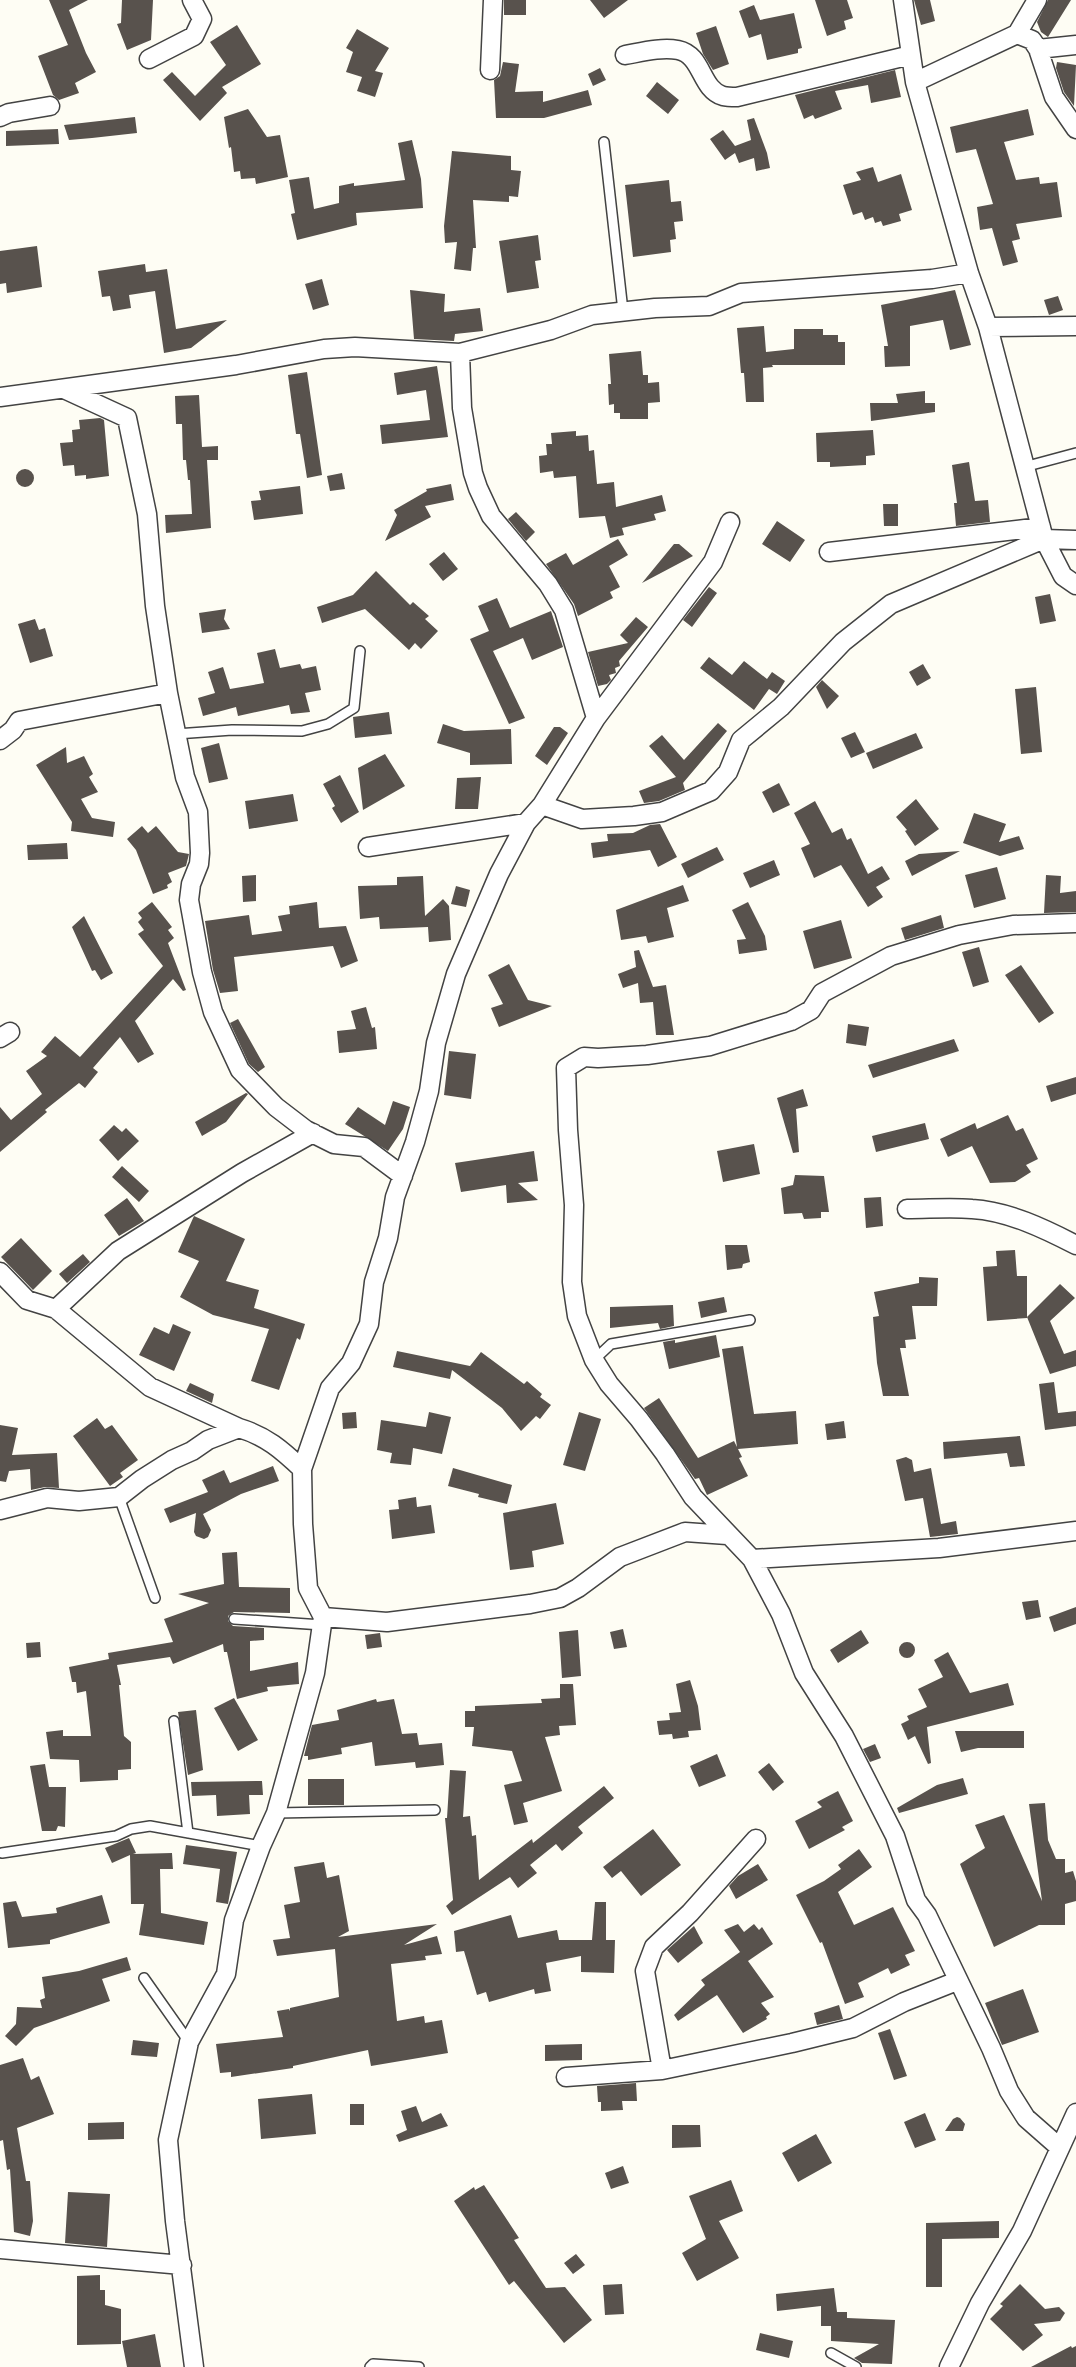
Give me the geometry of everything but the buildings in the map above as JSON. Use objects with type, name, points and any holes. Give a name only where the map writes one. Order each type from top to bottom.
[{"type":"street","points":[[149,59],[194,36],[202,19],[192,0]]},
{"type":"street","points":[[490,70],[493,0]]},
{"type":"street","points":[[903,0],[915,82],[969,273],[988,327],[1042,533],[1063,576],[1076,585]]},
{"type":"street","points":[[915,82],[1017,34],[1037,0]]},
{"type":"street","points":[[1017,34],[1032,40],[1038,49],[1054,97],[1076,129]]},
{"type":"street","points":[[1038,49],[1076,45]]},
{"type":"street","points":[[625,55],[678,50],[692,56],[712,89],[722,96],[737,97],[911,55]]},
{"type":"street","points":[[0,117],[9,113],[50,106]]},
{"type":"street","points":[[0,397],[236,366],[324,349],[355,347],[460,353],[551,330],[592,315],[709,306],[741,292],[932,279],[969,273]]},
{"type":"street","points":[[988,327],[1076,326]]},
{"type":"street","points":[[460,353],[462,408],[473,473],[478,488],[491,516],[548,584],[564,610],[596,718]]},
{"type":"street","points":[[64,388],[127,418],[147,514],[155,606],[168,693],[185,777],[198,812],[199,864],[191,884],[189,900],[202,972],[213,1012],[240,1070],[276,1107],[313,1133],[334,1144],[364,1147],[403,1176]]},
{"type":"street","points":[[194,2367],[175,2221],[168,2140],[189,2042],[226,1974],[234,1920],[276,1812],[315,1673],[323,1621],[308,1588],[302,1469],[330,1388],[351,1363],[369,1324],[374,1281],[388,1238],[395,1197],[415,1142],[429,1091],[436,1043],[456,974],[499,874],[526,823],[542,805],[596,718],[713,562],[730,522]]},
{"type":"street","points":[[542,805],[582,819],[634,816],[662,812],[711,792],[728,772],[741,740],[781,707],[843,642],[891,604],[1042,533]]},
{"type":"street","points":[[829,552],[1042,533],[1076,540]]},
{"type":"street","points":[[0,740],[13,730],[19,721],[168,693]]},
{"type":"street","points":[[368,847],[526,823]]},
{"type":"street","points":[[1059,2147],[1026,2118],[1009,2091],[991,2048],[927,1915],[916,1900],[895,1836],[844,1736],[804,1673],[781,1614],[752,1559],[693,1497],[659,1445],[609,1384],[594,1360],[577,1316],[572,1282],[574,1205],[567,1119],[566,1068],[584,1057],[647,1055],[710,1046],[791,1021],[811,1010],[822,993],[891,956],[959,935],[1012,925],[1076,923]]},
{"type":"street","points":[[56,1309],[118,1251],[202,1197],[313,1133]]},
{"type":"street","points":[[908,1209],[975,1209],[1015,1218],[1048,1230],[1076,1245]]},
{"type":"street","points":[[0,1272],[27,1300],[56,1309],[150,1387],[267,1439],[282,1449],[302,1469]]},
{"type":"street","points":[[0,1510],[47,1498],[79,1501],[119,1497],[172,1460],[192,1451],[208,1440],[239,1428]]},
{"type":"street","points":[[752,1559],[939,1548],[1076,1531]]},
{"type":"street","points":[[323,1621],[387,1622],[530,1604],[560,1598],[578,1588],[620,1557],[685,1532],[727,1535]]},
{"type":"street","points":[[662,2070],[645,1971],[654,1947],[690,1913],[756,1839]]},
{"type":"street","points":[[566,2077],[662,2070],[792,2043],[853,2028],[904,2002],[957,1981]]},
{"type":"street","points":[[949,2367],[980,2303],[1022,2231],[1076,2113]]},
{"type":"street","points":[[0,2249],[182,2265]]},
{"type":"lane","points":[[604,142],[622,311]]},
{"type":"lane","points":[[1024,467],[1076,453]]},
{"type":"lane","points":[[176,734],[232,730],[302,731],[328,724],[354,708],[360,651]]},
{"type":"lane","points":[[594,1360],[611,1344],[750,1320]]},
{"type":"lane","points":[[119,1497],[155,1598]]},
{"type":"lane","points":[[234,1619],[323,1621]]},
{"type":"lane","points":[[174,1721],[188,1833]]},
{"type":"lane","points":[[276,1812],[435,1810]]},
{"type":"lane","points":[[2,1853],[116,1836],[131,1829],[150,1826],[261,1846]]},
{"type":"lane","points":[[144,1978],[189,2042]]},
{"type":"lane","points":[[831,2353],[856,2367]]},
{"type":"lane","points":[[370,2367],[374,2364],[419,2367]]}]
